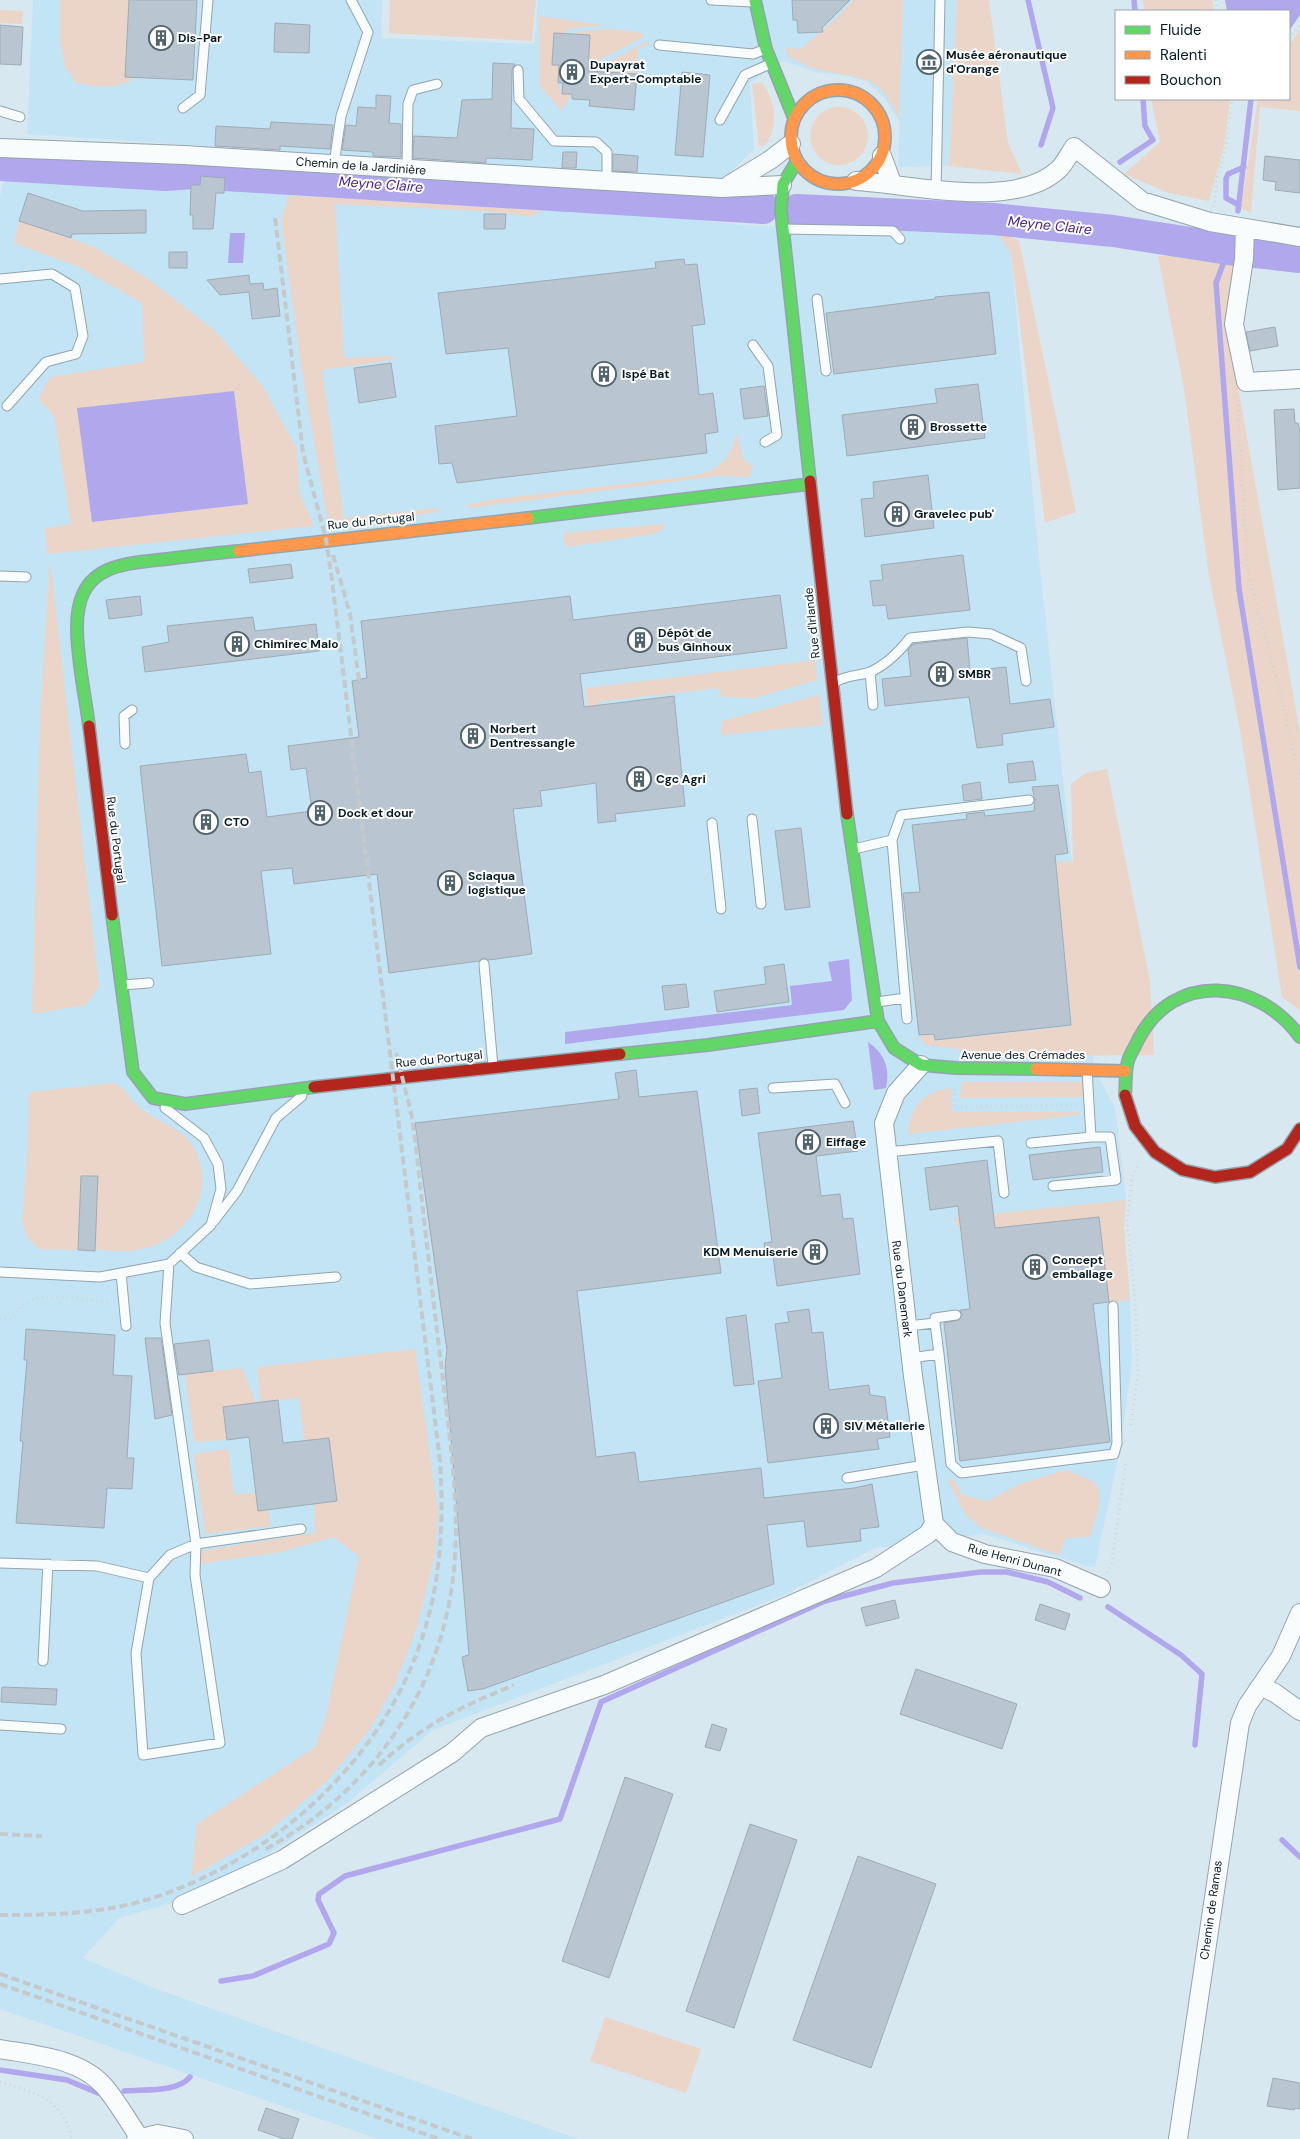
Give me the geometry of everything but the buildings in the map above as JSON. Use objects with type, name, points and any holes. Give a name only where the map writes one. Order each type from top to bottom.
[{"type":"street","points":[[756,1],[766,49],[794,118]]},
{"type":"street","points":[[774,67],[788,77]]},
{"type":"street","points":[[806,84],[823,91]]},
{"type":"street","points":[[856,181],[866,175],[882,156],[886,141],[884,125],[878,111],[868,99],[854,92],[838,89],[823,91],[811,97],[794,118],[790,133],[796,161],[807,174],[822,182],[839,184],[856,181],[892,183],[936,191],[1012,190],[1042,181],[1060,168],[1074,147],[1142,201],[1246,234],[1300,237]]},
{"type":"street","name":"Chemin de la Jardinière","points":[[722,188],[735,183],[791,144]]},
{"type":"street","name":"Chemin de la Jardinière","points":[[0,148],[84,150],[722,188],[782,185]]},
{"type":"street","points":[[882,156],[892,183]]},
{"type":"street","name":"Rue d'Irlande","points":[[796,161],[788,171],[782,185],[779,203],[851,850],[878,1021],[894,1048],[922,1064]]},
{"type":"street","points":[[1246,234],[1234,324],[1246,382],[1300,379]]},
{"type":"street","name":"Rue du Portugal","points":[[810,484],[694,500],[120,564],[98,574],[85,588],[77,605],[77,629],[120,985],[133,1072],[154,1098],[185,1104],[314,1087],[708,1045],[878,1021]]},
{"type":"street","points":[[1300,1037],[1290,1022],[1267,1002],[1239,992],[1209,990],[1179,998],[1153,1016],[1134,1041],[1125,1071],[1128,1110],[1145,1144],[1175,1168],[1213,1179],[1253,1173],[1287,1150],[1300,1129]]},
{"type":"street","name":"Avenue des Crémades","points":[[922,1064],[956,1068],[1125,1071]]},
{"type":"street","name":"Rue du Danemark","points":[[922,1064],[896,1092],[884,1123],[924,1465],[934,1524]]},
{"type":"street","points":[[182,1905],[282,1860],[452,1753],[481,1728],[604,1685],[876,1568],[928,1534],[934,1524]]},
{"type":"street","name":"Rue Henri Dunant","points":[[934,1524],[952,1542],[985,1554],[1055,1568],[1101,1588]]},
{"type":"street","name":"Chemin de Ramas","points":[[1178,2139],[1240,1722],[1247,1706],[1262,1687],[1281,1656],[1300,1613]]},
{"type":"street","points":[[1262,1687],[1275,1693],[1300,1711]]},
{"type":"street","points":[[0,2049],[58,2060],[94,2077],[104,2086],[138,2138],[158,2134],[184,2139]]},
{"type":"lane","points":[[182,108],[200,95],[208,0]]},
{"type":"lane","points":[[334,164],[341,116],[368,32],[351,0]]},
{"type":"lane","points":[[711,0],[756,1]]},
{"type":"lane","points":[[936,191],[940,0]]},
{"type":"lane","points":[[659,45],[753,54],[766,49]]},
{"type":"lane","points":[[720,120],[745,75],[774,67]]},
{"type":"lane","points":[[518,70],[519,99],[554,140],[596,142],[607,152],[607,181]]},
{"type":"lane","points":[[407,169],[408,104],[414,90],[437,84]]},
{"type":"lane","points":[[0,111],[20,117]]},
{"type":"lane","points":[[782,229],[893,230],[900,239]]},
{"type":"lane","points":[[0,279],[52,274],[75,288],[83,336],[76,354],[46,362],[8,406]]},
{"type":"lane","points":[[817,299],[826,371]]},
{"type":"lane","points":[[753,345],[768,366],[777,435],[766,442]]},
{"type":"lane","points":[[0,576],[26,577]]},
{"type":"lane","points":[[833,684],[846,676],[870,672],[898,654],[910,638],[968,632],[991,634],[1021,648],[1026,680]]},
{"type":"lane","points":[[870,672],[873,704]]},
{"type":"lane","points":[[125,744],[124,716],[132,710]]},
{"type":"lane","points":[[907,1019],[892,840],[901,815],[1029,800]]},
{"type":"lane","points":[[752,819],[761,904]]},
{"type":"lane","points":[[712,823],[721,909]]},
{"type":"lane","points":[[851,850],[892,840]]},
{"type":"lane","points":[[484,964],[493,1067]]},
{"type":"lane","points":[[120,985],[149,983]]},
{"type":"lane","points":[[874,1002],[905,998]]},
{"type":"lane","points":[[1087,1069],[1091,1137]]},
{"type":"lane","points":[[773,1088],[835,1084],[844,1103]]},
{"type":"lane","points":[[0,1272],[100,1277],[169,1264],[211,1225],[238,1191],[276,1118],[314,1087]]},
{"type":"lane","points":[[154,1098],[204,1138],[218,1164],[221,1189],[211,1225]]},
{"type":"lane","points":[[1032,1143],[1110,1137],[1116,1180],[1053,1186]]},
{"type":"lane","points":[[887,1152],[998,1141],[1004,1193]]},
{"type":"lane","points":[[180,1253],[196,1268],[250,1284],[336,1277]]},
{"type":"lane","points":[[169,1264],[165,1323],[196,1544],[195,1575],[220,1743],[143,1755],[136,1653],[149,1578],[170,1555],[196,1544],[302,1529]]},
{"type":"lane","points":[[121,1273],[126,1326]]},
{"type":"lane","points":[[956,1315],[935,1318],[935,1323],[951,1464],[961,1473],[1114,1454],[1117,1443],[1113,1306]]},
{"type":"lane","points":[[907,1326],[935,1323]]},
{"type":"lane","points":[[911,1358],[939,1354]]},
{"type":"lane","points":[[847,1478],[924,1465]]},
{"type":"lane","points":[[0,1563],[97,1566],[149,1578]]},
{"type":"lane","points":[[43,1661],[48,1564]]},
{"type":"lane","points":[[0,1725],[61,1728]]},
{"type":"path","points":[[1290,37],[1300,26]]},
{"type":"path","points":[[1215,204],[1216,184],[1226,146],[1232,100]]},
{"type":"path","points":[[1246,382],[1235,397],[1248,572],[1286,716],[1300,784]]},
{"type":"path","points":[[956,1068],[954,1107],[1089,1105]]},
{"type":"path","points":[[0,1318],[11,1319],[20,1307],[34,1299],[55,1297],[124,1305]]},
{"type":"path","points":[[0,2082],[42,2096],[58,2107],[67,2122],[72,2139]]},
{"type":"shaded area","points":[[33,0],[382,0],[381,38],[534,44],[538,0],[957,0],[949,166],[898,167],[900,122],[885,99],[867,81],[842,75],[814,72],[784,61],[750,83],[754,149],[722,181],[27,134]]},
{"type":"shaded area","points":[[60,0],[129,0],[125,76],[137,77],[115,86],[76,83],[65,67],[60,40]]},
{"type":"shaded area","points":[[390,0],[536,0],[532,41],[389,33]]},
{"type":"shaded area","points":[[853,0],[903,0],[899,119],[892,104],[876,85],[858,78],[816,69],[788,56],[786,48],[801,49],[840,15]]},
{"type":"shaded area","points":[[957,0],[989,0],[1008,143],[1022,174],[949,166]]},
{"type":"shaded area","points":[[1143,0],[1212,0],[1214,10],[1144,10]]},
{"type":"shaded area","points":[[1225,0],[1300,0],[1300,15],[1290,30],[1290,10],[1227,10]]},
{"type":"shaded area","points":[[0,10],[23,11],[22,24],[0,23]]},
{"type":"shaded area","points":[[539,16],[604,25],[568,29],[565,34],[552,65],[559,65],[558,83],[562,94],[572,94],[561,111],[540,86]]},
{"type":"shaded area","points":[[611,29],[639,32],[645,36],[599,60],[588,59],[573,34],[583,31]]},
{"type":"shaded area","points":[[1300,30],[1300,111],[1260,107],[1251,212],[1241,209],[1258,100],[1290,100],[1290,44]]},
{"type":"shaded area","points":[[646,42],[651,43],[638,49],[637,73],[591,71]]},
{"type":"shaded area","points":[[762,83],[771,98],[774,124],[769,139],[764,146],[759,146],[752,84]]},
{"type":"shaded area","points":[[1151,100],[1230,100],[1224,146],[1209,201],[1169,193],[1124,174],[1160,142]]},
{"type":"shaded area","points":[[833,107],[845,107],[860,115],[868,130],[868,142],[860,157],[845,165],[833,165],[818,157],[810,142],[810,130],[818,115]]},
{"type":"shaded area","points":[[5,177],[163,181],[188,177],[536,203],[755,226],[995,228],[1011,254],[1036,530],[1094,1068],[1115,1108],[1126,1199],[1124,1228],[1130,1300],[1132,1363],[1120,1449],[1095,1567],[984,1534],[875,1548],[784,1595],[433,1730],[346,1804],[246,1868],[179,1901],[119,1918],[83,1958],[151,1987],[578,2139],[378,2139],[0,2009],[0,196]]},
{"type":"shaded area","points":[[289,196],[469,201],[549,206],[530,217],[507,213],[464,210],[335,204],[344,358],[389,356],[398,359],[322,370],[344,518],[437,508],[438,512],[329,528],[302,372],[281,219]]},
{"type":"shaded area","points":[[19,221],[92,246],[147,278],[215,331],[263,387],[297,449],[299,492],[314,526],[47,554],[45,528],[71,524],[54,416],[38,399],[50,377],[144,362],[142,303],[79,267],[14,243]]},
{"type":"shaded area","points":[[995,228],[1019,241],[1076,512],[1045,523],[1011,254]]},
{"type":"shaded area","points":[[230,233],[245,233],[243,263],[228,263]]},
{"type":"shaded area","points":[[1158,256],[1237,258],[1228,332],[1300,733],[1300,1010],[1282,997],[1240,730],[1209,576],[1184,389]]},
{"type":"shaded area","points":[[234,391],[248,504],[92,522],[77,408]]},
{"type":"shaded area","points":[[737,433],[743,459],[753,466],[749,477],[718,476],[470,508],[466,505],[495,499],[692,476],[711,470],[723,463],[731,451]]},
{"type":"shaded area","points":[[664,524],[662,530],[653,534],[566,547],[563,533]]},
{"type":"shaded area","points":[[50,560],[99,986],[86,1005],[32,1014],[40,716]]},
{"type":"shaded area","points":[[815,660],[817,680],[754,698],[722,697],[718,688],[598,702],[603,745],[594,747],[585,688]]},
{"type":"shaded area","points":[[819,695],[823,725],[721,735],[722,721]]},
{"type":"shaded area","points":[[1107,769],[1150,981],[1154,1055],[1013,1056],[926,1045],[919,1036],[933,1035],[933,1041],[1072,1026],[1056,862],[1073,861],[1071,784],[1086,773]]},
{"type":"shaded area","points":[[849,959],[852,1000],[844,1010],[565,1044],[565,1032],[792,1005],[790,986],[832,981],[828,962]]},
{"type":"shaded area","points":[[868,1042],[879,1051],[885,1062],[887,1068],[886,1088],[874,1090]]},
{"type":"shaded area","points":[[962,1082],[1084,1082],[1085,1097],[960,1098]]},
{"type":"shaded area","points":[[114,1083],[145,1112],[178,1131],[191,1144],[201,1166],[202,1180],[196,1207],[189,1219],[179,1229],[168,1238],[148,1248],[125,1251],[95,1249],[97,1176],[81,1176],[78,1250],[40,1249],[29,1240],[22,1223],[28,1144],[29,1092]]},
{"type":"shaded area","points":[[951,1088],[952,1112],[1080,1112],[1079,1115],[908,1134],[915,1108],[920,1102],[932,1093]]},
{"type":"shaded area","points":[[1126,1200],[1124,1228],[1130,1300],[1109,1302],[1099,1217],[961,1232],[953,1218]]},
{"type":"shaded area","points":[[415,1349],[438,1512],[435,1554],[417,1627],[395,1684],[370,1729],[326,1782],[264,1835],[191,1877],[197,1824],[315,1747],[326,1716],[359,1556],[333,1537],[281,1552],[198,1564],[200,1551],[315,1533],[314,1504],[337,1501],[329,1438],[304,1441],[299,1398],[261,1402],[257,1367]]},
{"type":"shaded area","points":[[242,1368],[256,1403],[223,1407],[227,1440],[194,1442],[185,1374]]},
{"type":"shaded area","points":[[228,1449],[234,1494],[256,1493],[258,1511],[268,1510],[271,1526],[205,1534],[194,1454]]},
{"type":"shaded area","points":[[1066,1470],[1092,1481],[1097,1486],[1099,1500],[1097,1516],[1090,1537],[1066,1538],[1059,1555],[981,1528],[965,1514],[947,1479],[954,1480],[962,1495],[987,1501],[1022,1483]]},
{"type":"shaded area","points":[[605,2017],[701,2049],[686,2093],[590,2061]]},
{"type":"waterway","points":[[1028,0],[1053,108],[1041,145]]},
{"type":"waterway","points":[[1134,0],[1135,10]]},
{"type":"waterway","points":[[1120,162],[1153,140],[1145,126],[1143,100]]},
{"type":"waterway","points":[[1238,211],[1251,100]]},
{"type":"waterway","name":"Meyne Claire","points":[[0,165],[166,175],[193,173],[763,208]]},
{"type":"waterway","points":[[1239,205],[1226,198],[1226,179],[1228,174],[1244,167]]},
{"type":"waterway","name":"Meyne Claire","points":[[797,210],[993,219],[1113,231],[1229,249],[1300,257]]},
{"type":"waterway","points":[[1231,243],[1216,283],[1239,589],[1300,967]]},
{"type":"waterway","points":[[221,1981],[253,1976],[329,1944],[334,1933],[318,1900],[319,1894],[345,1876],[560,1819],[601,1702],[825,1601],[893,1583],[981,1572],[1007,1572],[1048,1582],[1080,1598]]},
{"type":"waterway","points":[[1108,1607],[1181,1655],[1202,1674],[1195,1745]]},
{"type":"waterway","points":[[1282,1840],[1300,1857]]},
{"type":"waterway","points":[[0,2070],[67,2080],[98,2093]]},
{"type":"waterway","points":[[124,2091],[169,2088],[177,2086],[190,2077]]},
{"type":"railway","points":[[0,1915],[92,1911],[146,1900],[191,1883],[234,1862],[274,1836],[312,1805],[346,1770],[375,1732],[400,1691],[419,1647],[432,1601],[436,1578],[442,1508],[440,1461],[332,580],[326,539],[303,453],[275,217]]},
{"type":"railway","points":[[333,555],[350,614],[359,680]]},
{"type":"railway","points":[[266,1849],[305,1824],[341,1796],[372,1764],[398,1728],[420,1690],[437,1648],[449,1604],[456,1535],[453,1465],[412,1117],[395,1048]]},
{"type":"railway","points":[[379,1765],[411,1739],[443,1718],[476,1701],[514,1685]]},
{"type":"railway","points":[[0,1834],[42,1836]]},
{"type":"railway","points":[[0,1974],[472,2139]]},
{"type":"railway","points":[[0,1984],[439,2139]]},
{"type":"traffic: fast","points":[[755,0],[766,49],[794,118]]},
{"type":"traffic: fast","points":[[797,161],[783,184],[781,210],[810,481]]},
{"type":"traffic: fast","points":[[528,518],[810,484]]},
{"type":"traffic: fast","points":[[89,726],[77,627],[79,607],[84,591],[93,580],[104,572],[132,563],[239,551]]},
{"type":"traffic: fast","points":[[847,814],[878,1021],[894,1048],[921,1065],[956,1068],[1036,1069]]},
{"type":"traffic: fast","points":[[112,915],[133,1072],[153,1098],[185,1104],[314,1087]]},
{"type":"traffic: fast","points":[[1125,1095],[1127,1065],[1138,1040],[1154,1017],[1173,1002],[1194,993],[1217,991],[1240,994],[1262,1003],[1282,1018],[1300,1037]]},
{"type":"traffic: fast","points":[[620,1054],[708,1045],[878,1021]]},
{"type":"traffic: slow","points":[[829,90],[847,90],[872,103],[882,119],[885,137],[882,155],[872,171],[847,184],[829,184],[804,171],[791,146],[791,128],[804,103],[829,90]]},
{"type":"traffic: slow","points":[[239,551],[528,518]]},
{"type":"traffic: slow","points":[[1036,1069],[1125,1071]]},
{"type":"traffic: jam","points":[[810,481],[847,814]]},
{"type":"traffic: jam","points":[[89,726],[112,915]]},
{"type":"traffic: jam","points":[[314,1087],[620,1054]]},
{"type":"traffic: jam","points":[[1125,1095],[1135,1126],[1155,1152],[1183,1170],[1215,1177],[1250,1172],[1287,1149],[1300,1129]]},
{"type":"place","name":"Dis-Par","points":[[161,38]]},
{"type":"place","name":"Musée aéronautique d'Orange","points":[[929,62]]},
{"type":"place","name":"Dupayrat Expert-Comptable","points":[[572,72]]},
{"type":"place","name":"Ispé Bat","points":[[604,374]]},
{"type":"place","name":"Brossette","points":[[913,427]]},
{"type":"place","name":"Gravelec pub'","points":[[897,514]]},
{"type":"place","name":"Dépôt de bus Ginhoux","points":[[640,640]]},
{"type":"place","name":"Chimirec Malo","points":[[237,644]]},
{"type":"place","name":"SMBR","points":[[941,674]]},
{"type":"place","name":"Norbert Dentressangle","points":[[473,736]]},
{"type":"place","name":"Cgc Agri","points":[[639,779]]},
{"type":"place","name":"Dock et dour","points":[[320,813]]},
{"type":"place","name":"CTO","points":[[206,822]]},
{"type":"place","name":"Sciaqua logistique","points":[[450,883]]},
{"type":"place","name":"Eiffage","points":[[808,1142]]},
{"type":"place","name":"KDM Menuiserie","points":[[815,1252]]},
{"type":"place","name":"Concept emballage","points":[[1035,1267]]},
{"type":"place","name":"SIV Métallerie","points":[[826,1426]]}]
